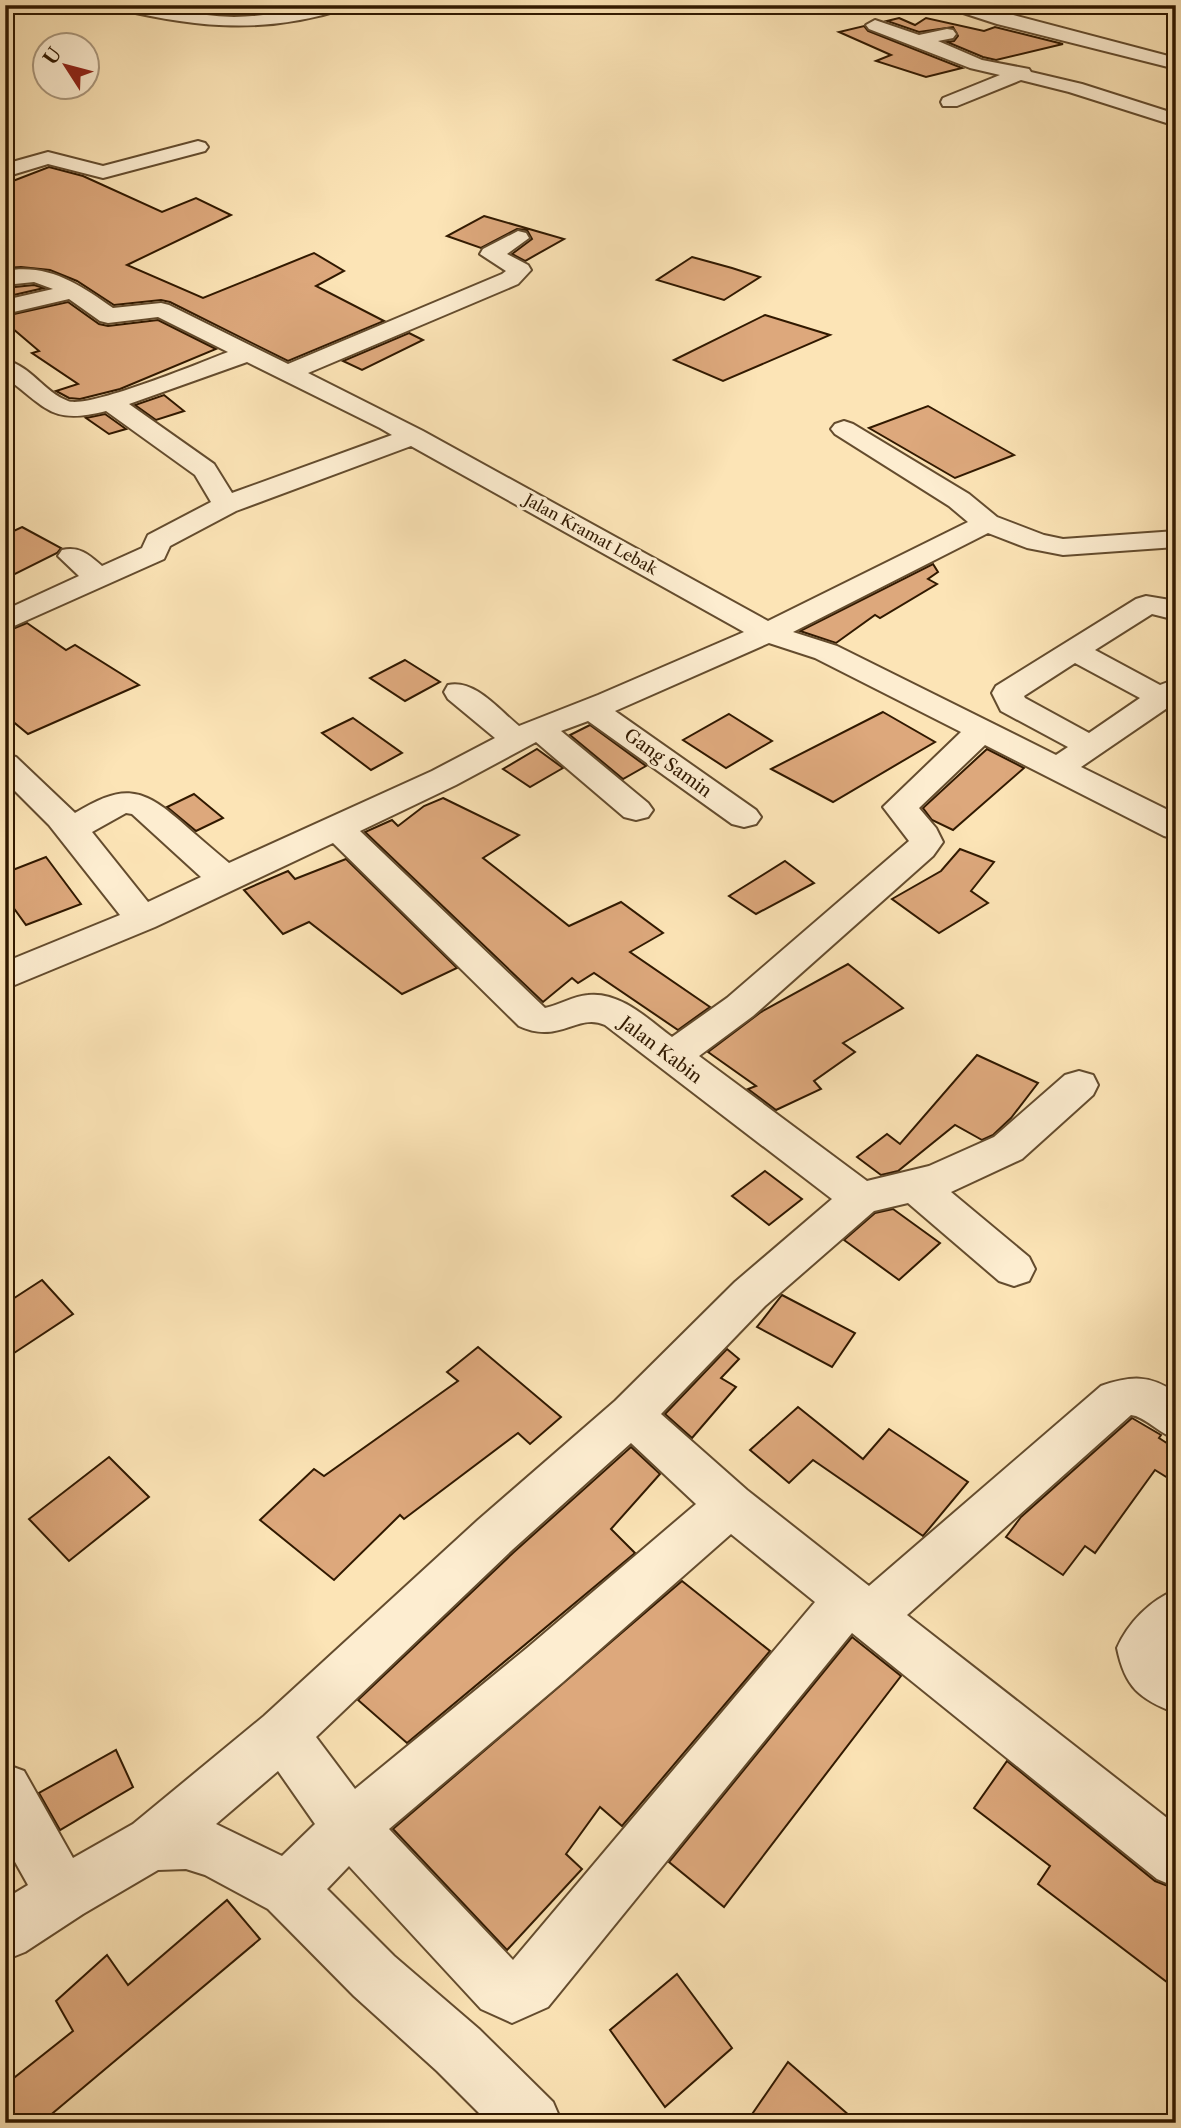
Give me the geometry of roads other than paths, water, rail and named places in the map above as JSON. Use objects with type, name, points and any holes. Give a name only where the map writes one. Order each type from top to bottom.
[{"type":"street","points":[[124,5],[190,20],[226,22],[298,17],[338,5]]},
{"type":"street","points":[[185,5],[229,11],[293,5]]},
{"type":"street","points":[[957,5],[1003,20],[1176,63]]},
{"type":"street","points":[[922,41],[1038,9]]},
{"type":"street","points":[[875,25],[922,41],[965,60],[1101,96],[1176,120]]},
{"type":"street","points":[[1066,53],[1089,42]]},
{"type":"street","points":[[950,102],[1043,64]]},
{"type":"street","points":[[7,168],[37,159],[54,159],[103,173],[198,147]]},
{"type":"street","points":[[287,373],[510,279],[520,270],[491,254],[518,238]]},
{"type":"street","name":"Jalan Kramat Lebak","points":[[5,278],[41,275],[73,291],[108,316],[158,309],[414,436],[767,633],[826,652],[1176,828]]},
{"type":"street","points":[[5,307],[73,291]]},
{"type":"street","points":[[5,367],[71,411],[83,411],[249,353]]},
{"type":"street","points":[[111,403],[205,470],[226,505]]},
{"type":"street","points":[[844,429],[959,500],[987,523],[1038,542],[1063,547],[1176,539]]},
{"type":"street","points":[[5,621],[154,553],[158,541],[226,505],[414,436]]},
{"type":"street","points":[[5,976],[142,919],[338,828],[527,734],[592,709],[767,633],[987,523]]},
{"type":"street","points":[[72,555],[99,578]]},
{"type":"street","points":[[1090,746],[1012,704],[1007,693],[1146,606],[1163,606],[1176,611]]},
{"type":"street","points":[[1074,651],[1169,693]]},
{"type":"street","points":[[459,692],[527,734],[636,810]]},
{"type":"street","points":[[1058,768],[1169,693]]},
{"type":"street","name":"Gang Samin","points":[[592,709],[744,817]]},
{"type":"street","points":[[671,1057],[740,1007],[921,848],[926,842],[924,836],[900,807],[982,730]]},
{"type":"street","points":[[13,780],[71,829],[142,919]]},
{"type":"street","points":[[71,829],[122,802],[132,801],[144,807],[225,879]]},
{"type":"street","name":"Jalan Kabin","points":[[338,828],[532,1017],[547,1022],[588,1007],[604,1009],[618,1016],[861,1198]]},
{"type":"street","points":[[5,1933],[63,1894],[152,1843],[282,1734],[485,1544],[631,1415],[750,1294],[861,1198],[938,1180],[1008,1148],[1079,1085]]},
{"type":"street","points":[[916,1186],[1014,1269]]},
{"type":"street","points":[[282,1734],[349,1827],[501,1989],[508,1994],[518,1994],[537,1976],[859,1608],[1117,1400],[1130,1395],[1141,1395],[1158,1404],[1176,1420]]},
{"type":"street","points":[[631,1415],[730,1505],[1176,1860]]},
{"type":"street","points":[[288,1889],[349,1827],[545,1665],[730,1505]]},
{"type":"street","points":[[1176,1614],[1148,1639],[1142,1648],[1142,1657],[1146,1667],[1176,1689]]},
{"type":"street","points":[[5,1790],[63,1894]]},
{"type":"street","points":[[152,1843],[186,1842],[214,1850],[288,1889],[374,1976],[458,2050],[532,2123]]}]
